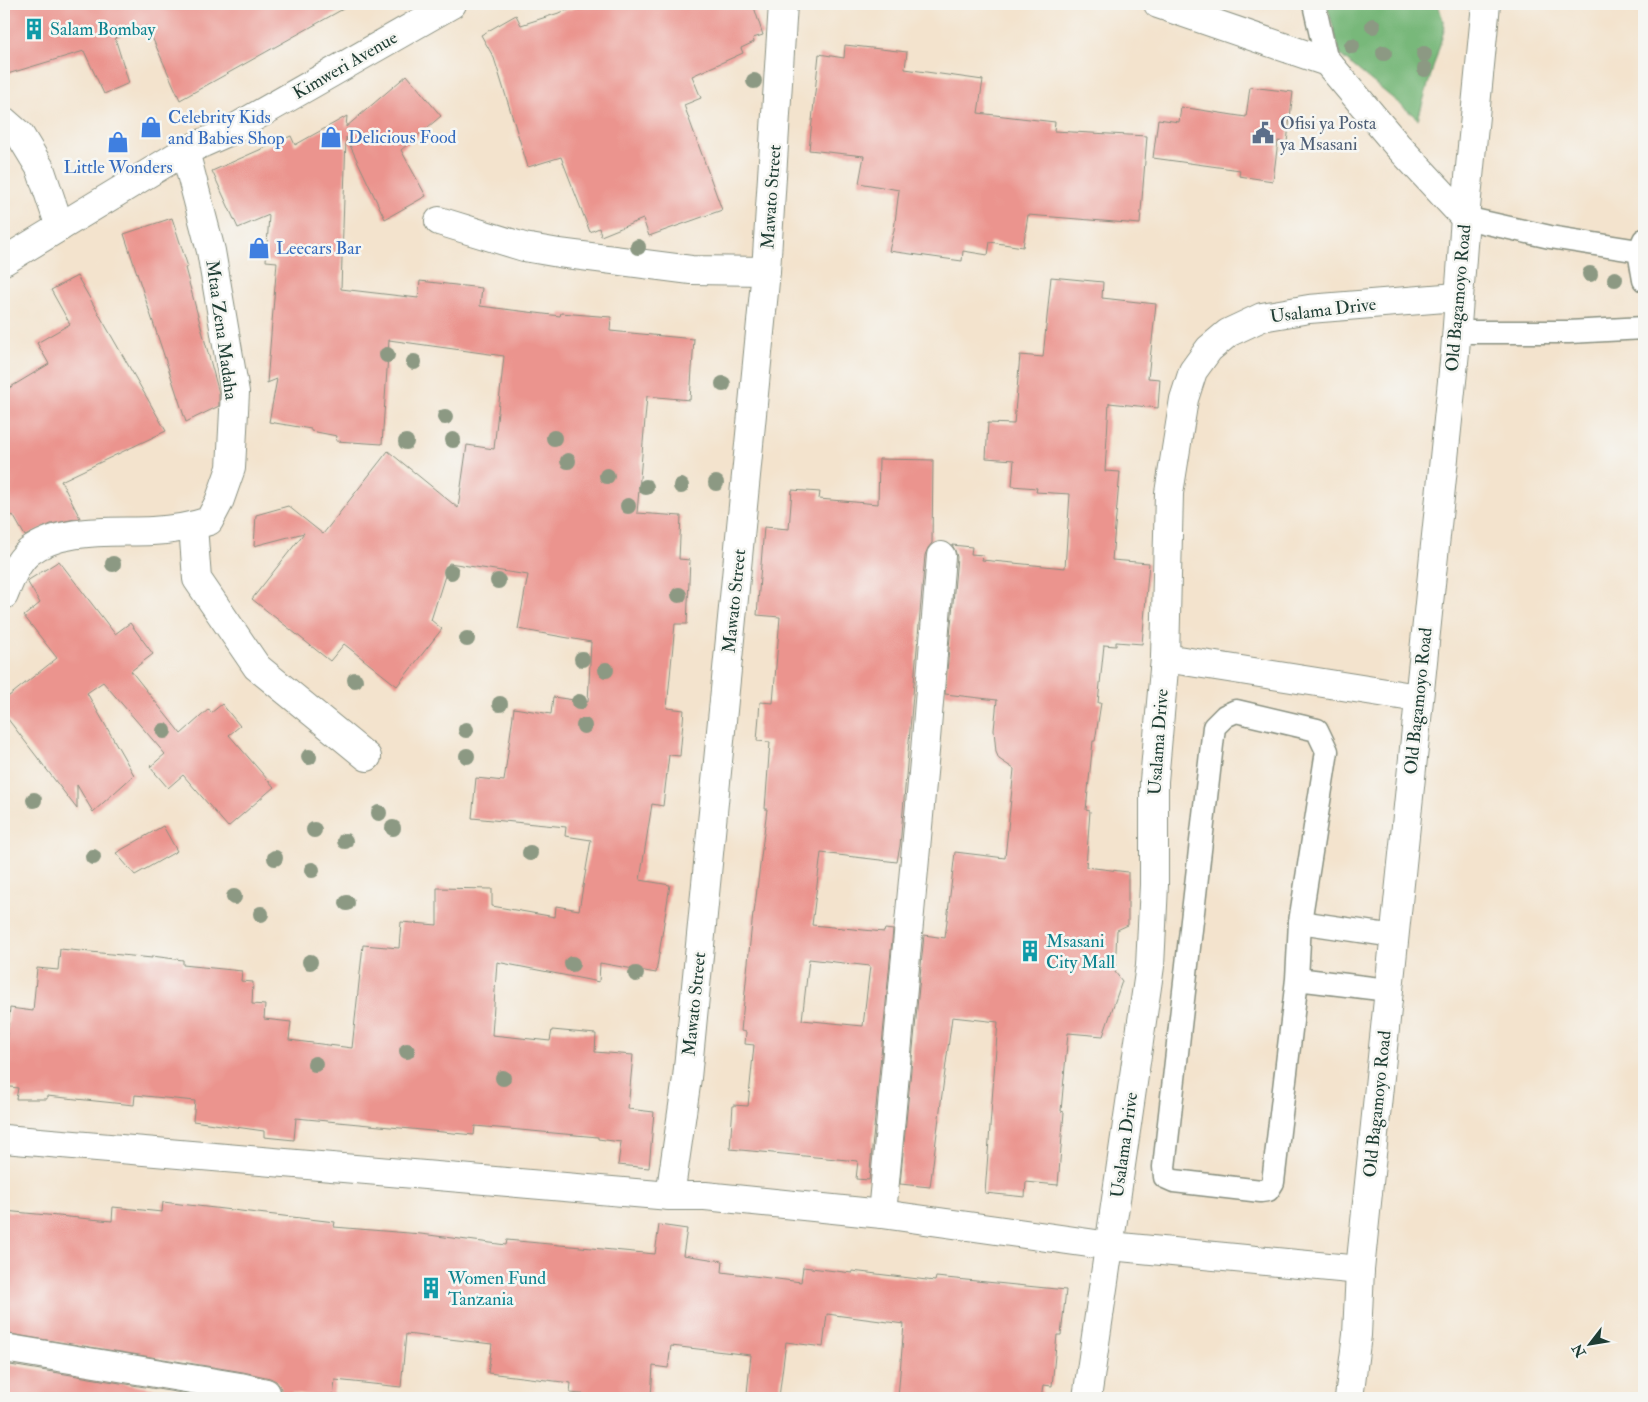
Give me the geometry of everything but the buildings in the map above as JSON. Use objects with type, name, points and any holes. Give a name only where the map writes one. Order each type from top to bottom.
[{"type":"street","name":"Kimweri Avenue","points":[[4,261],[185,151],[228,132],[452,4]]},
{"type":"street","name":"Mawato Street","points":[[670,1196],[687,1078],[766,271],[783,4]]},
{"type":"street","points":[[1158,4],[1327,62],[1396,145],[1464,218]]},
{"type":"street","name":"Old Bagamoyo Road","points":[[1349,1398],[1357,1335],[1360,1270],[1388,990],[1456,332],[1464,218],[1486,4]]},
{"type":"street","points":[[4,121],[20,135],[40,168],[60,226]]},
{"type":"street","name":"Mtaa Zena Madaha","points":[[4,595],[14,570],[29,552],[55,539],[101,531],[153,531],[193,526],[209,521],[219,502],[231,468],[234,392],[211,251],[185,151]]},
{"type":"street","points":[[439,221],[524,247],[559,253],[691,270],[766,271]]},
{"type":"street","name":"Usalama Drive","points":[[1087,1398],[1150,966],[1154,885],[1154,781],[1165,658],[1169,493],[1184,399],[1193,371],[1209,349],[1228,333],[1262,317],[1309,309],[1458,297]]},
{"type":"street","points":[[193,526],[197,579],[257,667],[367,757]]},
{"type":"street","points":[[882,1214],[941,556]]},
{"type":"street","points":[[1165,658],[1418,698]]},
{"type":"street","points":[[4,1139],[670,1196],[705,1196],[882,1214],[1110,1246],[1360,1270]]},
{"type":"street","points":[[4,1348],[240,1387],[266,1393]]},
{"type":"lane","points":[[1314,4],[1327,62]]},
{"type":"lane","points":[[1464,218],[1550,236],[1642,246],[1644,280]]},
{"type":"lane","points":[[1456,332],[1569,332],[1644,328]]},
{"type":"lane","points":[[1236,711],[1317,730],[1327,750],[1300,922],[1297,979],[1273,1182],[1268,1190],[1261,1191],[1174,1181],[1165,1177],[1164,1167],[1214,727],[1225,716],[1236,711]]},
{"type":"lane","points":[[1300,922],[1394,936]]},
{"type":"lane","points":[[1297,979],[1388,990]]},
{"type":"green space","points":[[1438,4],[1445,27],[1418,119],[1341,56],[1327,5]]},
{"type":"place","name":"Salam Bombay","points":[[34,29]]},
{"type":"place","name":"Celebrity Kids and Babies Shop","points":[[151,127]]},
{"type":"place","name":"Ofisi ya Posta ya Msasani","points":[[1263,133]]},
{"type":"place","name":"Delicious Food","points":[[331,137]]},
{"type":"place","name":"Little Wonders","points":[[118,142]]},
{"type":"place","name":"Leecars Bar","points":[[259,248]]},
{"type":"place","name":"Msasani City Mall","points":[[1030,951]]},
{"type":"place","name":"Women Fund Tanzania","points":[[431,1288]]}]
